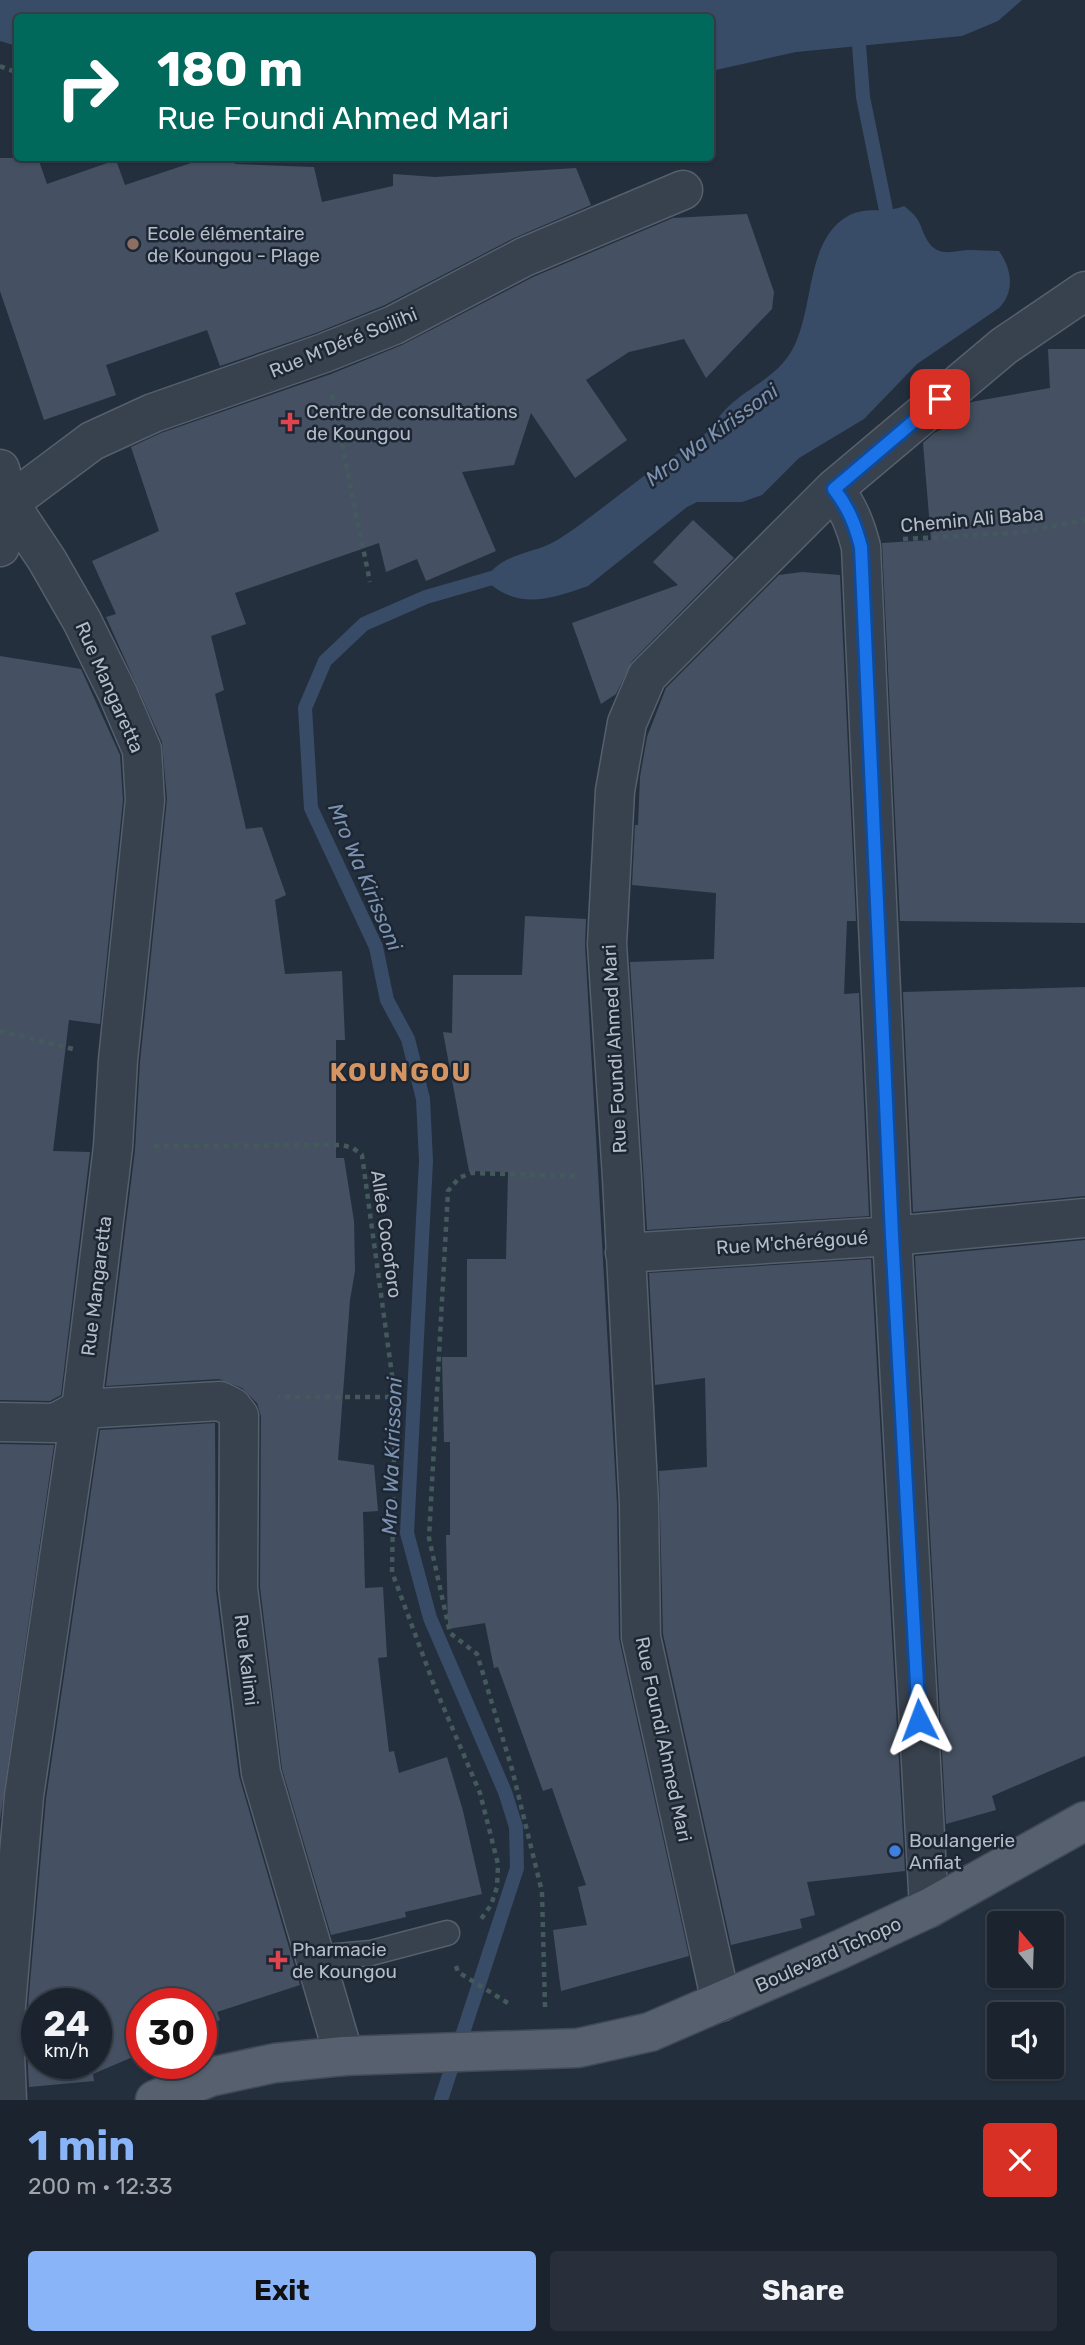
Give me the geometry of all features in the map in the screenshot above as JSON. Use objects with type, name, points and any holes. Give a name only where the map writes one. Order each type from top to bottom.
[{"type":"main road","name":"Boulevard Tchopo","points":[[362,2055],[567,2049],[650,2032],[929,1908],[1085,1822]]},
{"type":"main road","points":[[155,2100],[210,2077],[275,2063],[362,2055]]},
{"type":"street","name":"Rue M'Déré Soilihi","points":[[5,486],[153,413],[324,353],[394,325],[524,257],[683,190]]},
{"type":"street","name":"Rue Foundi Ahmed Mari","points":[[721,2002],[640,1637],[639,1504],[607,944],[615,791],[627,723],[648,676],[834,489],[1004,346],[1085,291]]},
{"type":"street","points":[[0,547],[5,486]]},
{"type":"street","name":"Rue Mangaretta","points":[[5,486],[82,621],[142,750],[145,800],[118,1060],[113,1147],[81,1409],[24,1796],[4,2029],[7,2100]]},
{"type":"street","points":[[834,489],[846,504],[861,547],[892,1236],[929,1908]]},
{"type":"street","name":"Rue M'chérégoué","points":[[625,1253],[892,1236],[1085,1218]]},
{"type":"street","points":[[0,1422],[55,1423],[81,1409],[220,1401],[232,1407],[239,1416]]},
{"type":"street","name":"Rue Kalimi","points":[[239,1416],[238,1588],[261,1773],[316,1958],[362,2055]]},
{"type":"lane","points":[[316,1958],[371,1953],[447,1933]]},
{"type":"path","points":[[324,353],[370,582]]},
{"type":"path","name":"Chemin Ali Baba","points":[[861,547],[891,540],[1017,533],[1085,520]]},
{"type":"path","points":[[0,1031],[118,1060]]},
{"type":"path","name":"Allée Cocoforo","points":[[113,1147],[328,1145],[353,1148],[362,1155],[395,1397]]},
{"type":"path","points":[[567,2049],[545,2013],[542,1892],[512,1769],[477,1654],[450,1633],[429,1538],[448,1191],[459,1178],[471,1173],[622,1178]]},
{"type":"path","points":[[239,1416],[244,1397],[395,1397],[392,1572],[434,1685],[480,1793],[498,1864],[497,1887],[491,1905],[480,1920],[447,1933]]},
{"type":"path","points":[[458,1972],[505,2002]]},
{"type":"water","points":[[0,0],[1022,0],[998,21],[962,36],[796,52],[714,70],[714,14],[14,14],[14,45],[0,41]]},
{"type":"water","points":[[904,206],[918,220],[933,248],[943,252],[999,251],[1007,265],[1010,280],[1008,295],[999,308],[917,364],[864,419],[799,458],[762,495],[742,502],[697,502],[687,507],[588,586],[550,597],[526,599],[502,592],[490,584],[489,574],[505,561],[550,544],[569,532],[697,440],[729,406],[777,369],[794,347],[816,264],[833,229],[855,213]]},
{"type":"building","name":"Ecole élémentaire de Koungou - Plage","points":[[0,158],[39,161],[47,184],[113,161],[116,161],[125,185],[197,161],[314,167],[322,202],[393,186],[393,174],[435,177],[576,168],[591,205],[514,238],[385,305],[316,333],[220,366],[207,330],[106,365],[116,395],[44,420],[0,291]]},
{"type":"building","points":[[747,214],[774,292],[772,309],[706,378],[684,339],[629,352],[586,380],[627,440],[575,478],[531,413],[514,465],[462,472],[496,551],[426,581],[417,559],[386,572],[379,543],[235,593],[246,624],[211,636],[224,690],[215,694],[246,829],[262,827],[286,895],[275,900],[285,974],[342,971],[345,1040],[336,1040],[336,1158],[344,1158],[354,1221],[355,1271],[350,1300],[338,1460],[374,1465],[378,1511],[363,1512],[365,1588],[383,1587],[387,1657],[378,1658],[389,1752],[394,1751],[399,1773],[447,1757],[463,1811],[482,1894],[405,1912],[406,1917],[331,1935],[282,1769],[260,1587],[261,1416],[257,1403],[242,1388],[219,1379],[106,1386],[135,1150],[140,1062],[167,799],[162,742],[106,617],[116,614],[92,561],[159,531],[131,447],[161,433],[331,374],[402,345],[533,277],[673,218]]},
{"type":"building","points":[[1048,349],[1085,349],[1085,923],[900,921],[882,543],[931,540],[923,443],[934,433],[956,422],[956,415],[971,402],[1050,388]]},
{"type":"building","points":[[693,520],[734,558],[632,661],[616,694],[601,704],[572,623],[678,585],[653,562]]},
{"type":"building","points":[[802,572],[840,575],[856,921],[847,921],[844,994],[859,993],[869,1216],[647,1230],[630,962],[714,959],[716,893],[632,885],[635,825],[638,825],[640,777],[647,737],[666,688],[779,575]]},
{"type":"building","points":[[0,656],[81,669],[120,755],[123,800],[100,1024],[69,1020],[53,1151],[90,1152],[61,1395],[50,1401],[0,1400]]},
{"type":"building","points":[[525,916],[586,919],[585,945],[617,1505],[619,1638],[689,1956],[561,1991],[553,1930],[587,1925],[578,1887],[586,1885],[552,1788],[543,1791],[498,1667],[494,1668],[485,1623],[448,1629],[446,1535],[450,1535],[450,1442],[444,1442],[442,1357],[467,1357],[467,1259],[506,1259],[508,1172],[469,1171],[443,1032],[452,1033],[453,975],[522,975]]},
{"type":"building","points":[[1085,987],[1085,1196],[913,1212],[903,992]]},
{"type":"building","points":[[1085,1240],[1085,1756],[992,1796],[996,1810],[946,1824],[915,1256]]},
{"type":"building","points":[[871,1259],[905,1871],[807,1882],[815,1915],[800,1919],[802,1928],[731,1945],[663,1634],[659,1471],[707,1467],[705,1378],[655,1385],[649,1273]]},
{"type":"building","points":[[215,1423],[216,1591],[239,1776],[300,1985],[217,2012],[217,1988],[126,1988],[126,2060],[112,2066],[112,1988],[30,1988],[46,1799],[100,1430]]},
{"type":"building","points":[[0,1444],[54,1445],[0,1820]]},
{"type":"building","points":[[29,2079],[94,2081],[29,2087]]},
{"type":"waterway","name":"Mro Wa Kirissoni","points":[[859,45],[863,97],[890,230]]},
{"type":"waterway","name":"Mro Wa Kirissoni","points":[[441,2100],[517,1868],[516,1827],[505,1792],[430,1618],[407,1533],[426,1161],[423,1099],[408,1039],[387,1000],[376,947],[311,808],[305,708],[325,661],[364,624],[426,597],[506,574]]},
{"type":"place","name":"Ecole élémentaire de Koungou - Plage","points":[[133,244]]},
{"type":"place","name":"Centre de consultations de Koungou","points":[[290,422]]},
{"type":"place","name":"Boulangerie Anfiat","points":[[895,1851]]},
{"type":"place","name":"Pharmacie de Koungou","points":[[278,1960]]},
{"type":"district","name":"KOUNGOU","points":[[401,1072]]},
{"type":"route","points":[[919,1720],[892,1236],[861,547],[846,504],[834,489],[940,399]]}]
